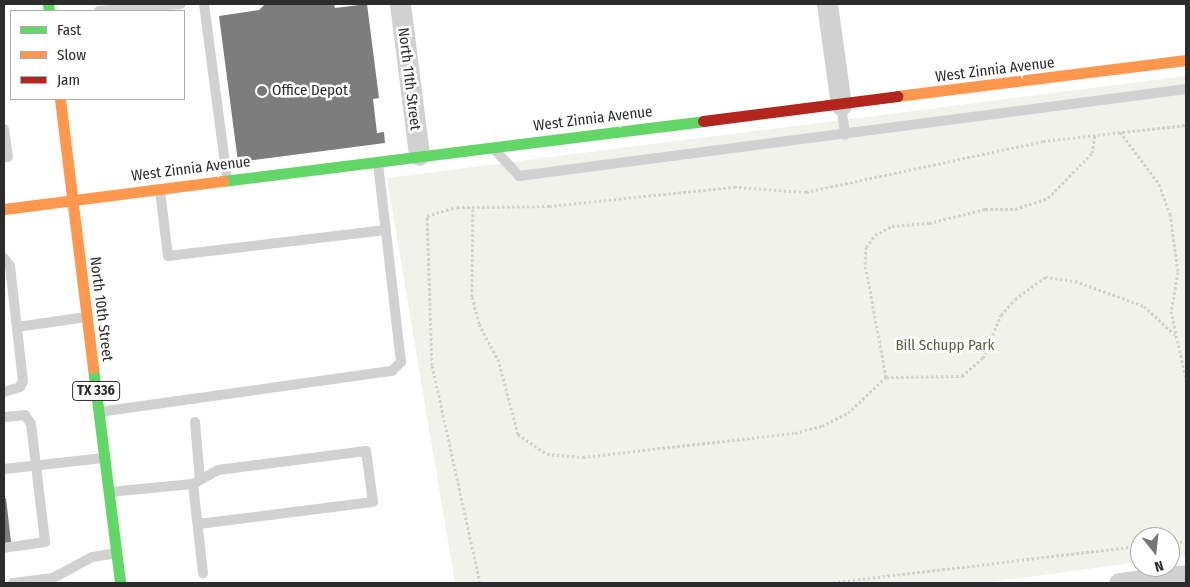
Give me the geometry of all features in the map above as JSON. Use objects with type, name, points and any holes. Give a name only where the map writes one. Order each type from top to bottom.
[{"type":"street","name":"North 11th Street","points":[[400,4],[419,155]]},
{"type":"street","points":[[827,4],[841,105]]},
{"type":"street","name":"West Zinnia Avenue","points":[[4,209],[377,160],[841,105],[1186,60]]},
{"type":"street","name":"North 10th Street","points":[[60,100],[120,583]]},
{"type":"street","points":[[1119,583],[1186,575]]},
{"type":"lane","points":[[104,10],[120,7],[180,4]]},
{"type":"lane","points":[[204,4],[228,179]]},
{"type":"lane","points":[[492,146],[519,176],[846,135],[1186,89]]},
{"type":"lane","points":[[841,105],[846,135]]},
{"type":"lane","points":[[4,129],[8,157],[4,157]]},
{"type":"lane","points":[[98,412],[392,371],[401,362],[377,160]]},
{"type":"lane","points":[[159,188],[168,256],[384,230]]},
{"type":"lane","points":[[4,258],[10,266],[23,381],[20,387],[4,392]]},
{"type":"lane","points":[[17,327],[87,317]]},
{"type":"lane","points":[[4,417],[25,415],[29,419],[45,542],[4,548]]},
{"type":"lane","points":[[195,422],[198,524],[203,573]]},
{"type":"lane","points":[[109,492],[197,482],[218,470],[366,451],[373,502],[198,524]]},
{"type":"lane","points":[[4,469],[104,458]]},
{"type":"lane","points":[[13,583],[53,581],[92,556],[116,553]]},
{"type":"path","points":[[480,583],[432,365],[427,216],[457,207],[550,206],[734,188],[806,192],[1043,141],[1186,125]]},
{"type":"path","points":[[1120,132],[1159,184],[1170,214],[1178,272],[1171,311],[1186,380]]},
{"type":"path","points":[[886,377],[865,264],[866,247],[876,235],[892,226],[929,223],[985,209],[1014,209],[1048,198],[1092,152],[1095,135]]},
{"type":"path","points":[[473,208],[472,297],[479,324],[498,359],[518,434],[547,454],[583,457],[795,433],[848,413],[886,377],[962,376],[983,358],[1001,315],[1014,299],[1045,277],[1075,281],[1144,306],[1176,335]]},
{"type":"path","points":[[828,583],[1130,547]]},
{"type":"green space","name":"Bill Schupp Park","points":[[1186,76],[1186,556],[1180,557],[1180,527],[1130,527],[1130,563],[981,583],[455,583],[387,178]]},
{"type":"building","points":[[265,4],[334,4],[335,8],[367,4],[379,98],[373,99],[377,133],[384,132],[385,143],[238,162],[219,16],[259,10]]},
{"type":"building","points":[[6,498],[11,542],[4,543],[4,499]]},
{"type":"traffic: fast","points":[[48,4],[49,10]]},
{"type":"traffic: fast","points":[[223,181],[703,121]]},
{"type":"traffic: fast","points":[[93,368],[120,583]]},
{"type":"traffic: slow","points":[[897,96],[1186,60]]},
{"type":"traffic: slow","points":[[60,100],[93,368]]},
{"type":"traffic: slow","points":[[4,209],[223,181]]},
{"type":"traffic: jam","points":[[703,121],[897,96]]},
{"type":"place","name":"Office Depot","points":[[262,91]]}]
